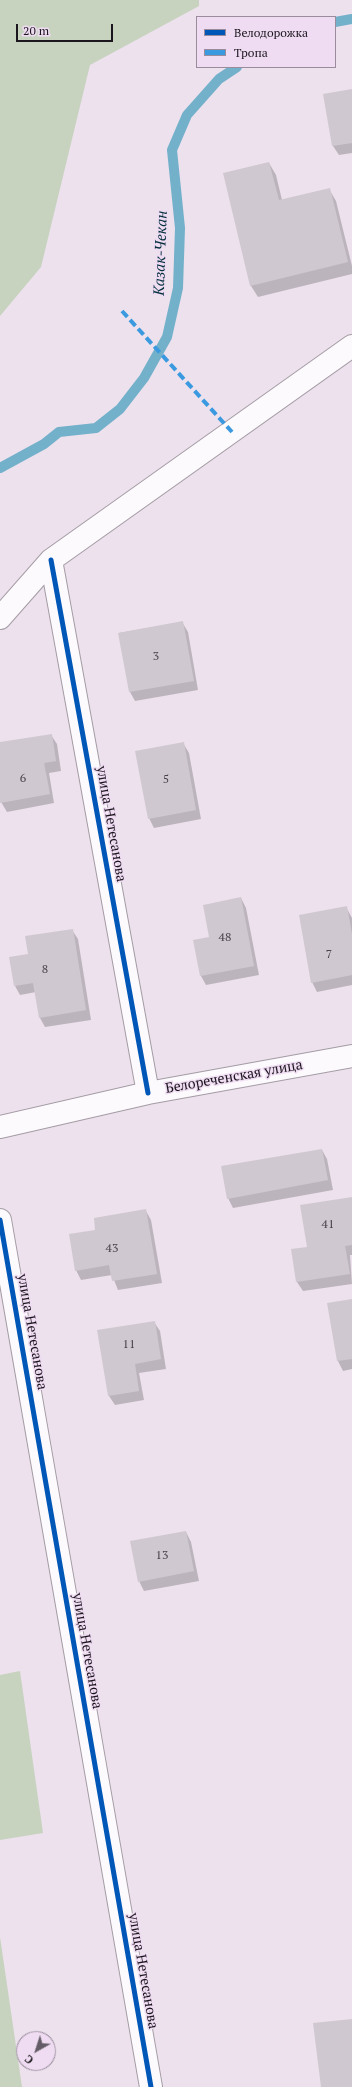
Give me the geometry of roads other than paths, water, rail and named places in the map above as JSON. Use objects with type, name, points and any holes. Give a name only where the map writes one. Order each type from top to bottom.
[{"type":"street","points":[[0,618],[51,560],[352,346]]},
{"type":"street","name":"улица Нетесанова","points":[[51,560],[148,1093]]},
{"type":"street","name":"Белореченская улица","points":[[0,1127],[148,1093],[352,1056]]},
{"type":"street","name":"улица Нетесанова","points":[[0,1220],[151,2087]]},
{"type":"waterway","name":"Казак-Чекан","points":[[336,22],[352,19]]},
{"type":"waterway","name":"Казак-Чекан","points":[[0,468],[44,444],[59,432],[96,428],[120,409],[144,378],[167,337],[178,288],[180,228],[172,150],[187,115],[219,79],[236,68]]}]
